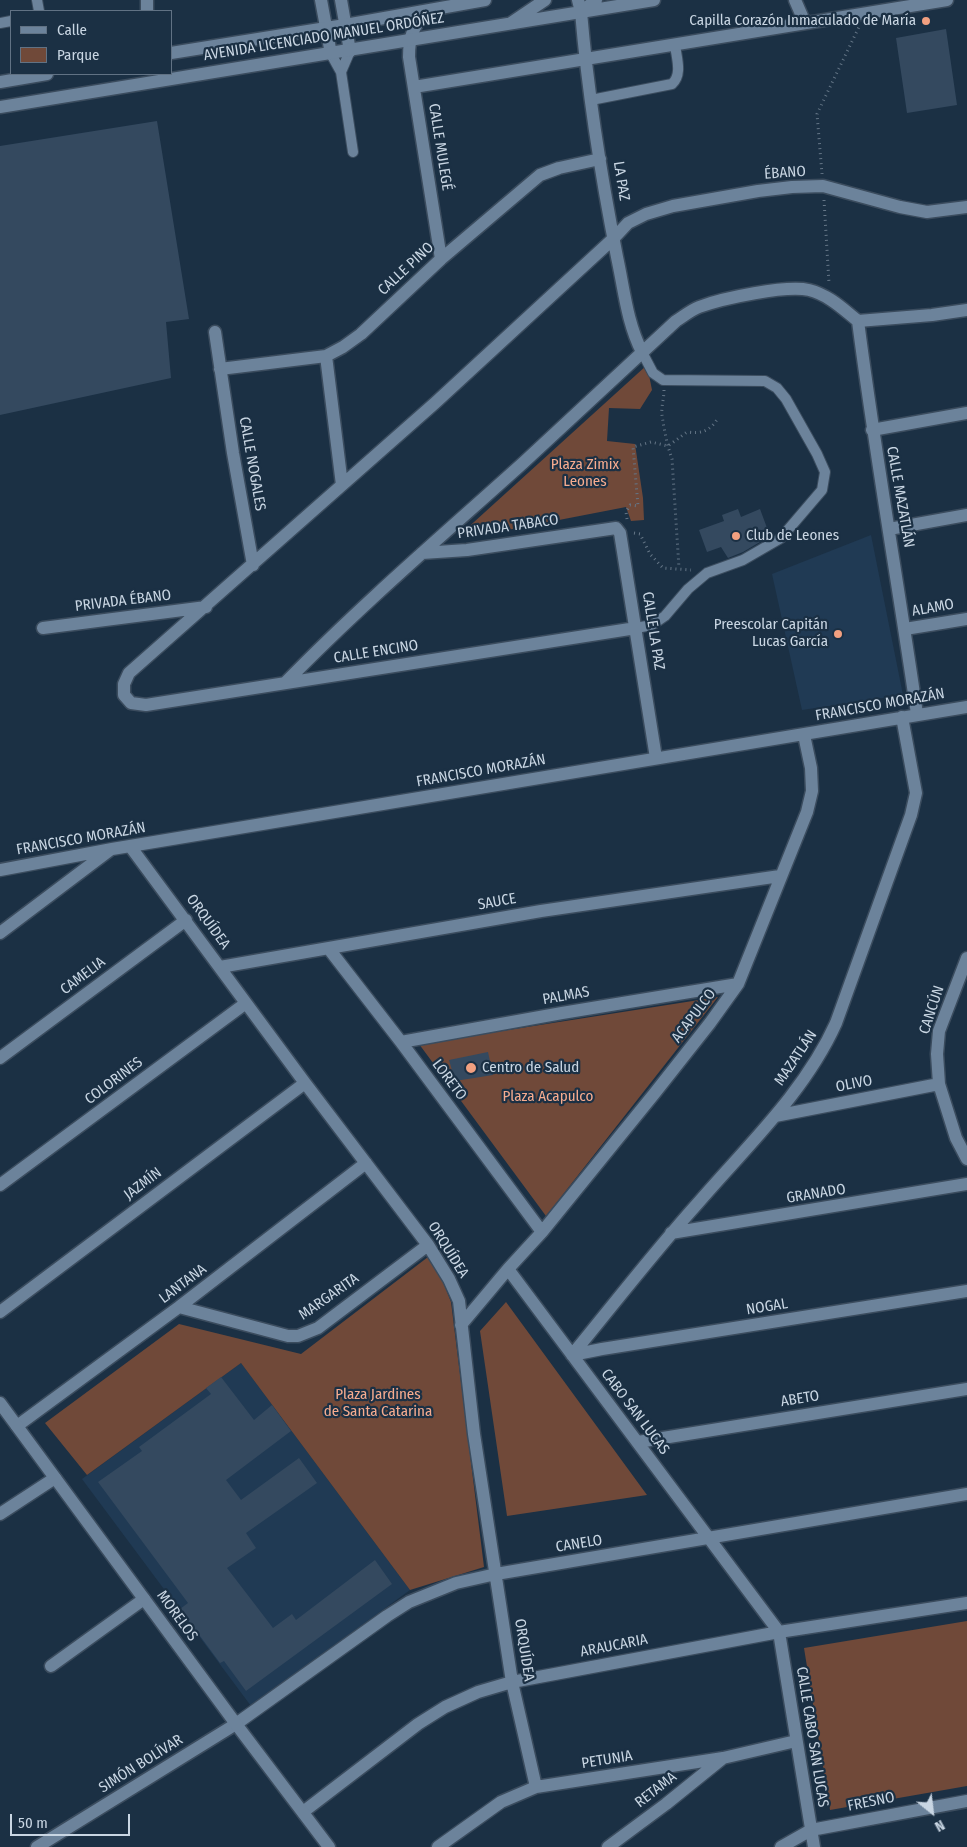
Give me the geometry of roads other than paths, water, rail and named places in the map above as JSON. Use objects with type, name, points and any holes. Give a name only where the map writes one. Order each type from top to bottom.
[{"type":"street","points":[[320,0],[331,54]]},
{"type":"street","points":[[341,0],[350,51]]},
{"type":"street","name":"AVENIDA LICENCIADO MANUEL ORDÓÑEZ","points":[[172,53],[346,25],[485,0]]},
{"type":"street","points":[[509,24],[544,0]]},
{"type":"street","points":[[579,6],[596,0]]},
{"type":"street","name":"AVENIDA LICENCIADO MANUEL ORDÓÑEZ","points":[[0,107],[156,80],[350,51],[509,24],[579,6],[654,0]]},
{"type":"street","points":[[795,0],[805,23]]},
{"type":"street","points":[[414,87],[947,0]]},
{"type":"street","name":"LA PAZ","points":[[579,6],[591,100],[614,238],[633,335],[642,352]]},
{"type":"street","points":[[409,41],[413,28],[426,11]]},
{"type":"street","name":"CALLE MULEGÉ","points":[[409,41],[414,87],[441,259]]},
{"type":"street","points":[[0,82],[40,75]]},
{"type":"street","name":"CALLE PINO","points":[[220,368],[326,356],[343,347],[361,334],[441,259],[540,175],[558,168],[600,159]]},
{"type":"street","name":"ÉBANO","points":[[124,695],[124,684],[130,673],[435,403],[614,238],[628,222],[646,214],[673,206],[758,191],[823,186],[900,208],[927,212],[967,206]]},
{"type":"street","points":[[286,682],[312,655],[422,553],[676,321],[698,308],[721,300],[792,288],[811,290],[830,298],[858,321],[967,310]]},
{"type":"street","name":"CALLE MAZATLÁN","points":[[858,321],[872,430],[890,529],[917,714]]},
{"type":"street","name":"CALLE NOGALES","points":[[215,332],[233,453],[253,565]]},
{"type":"street","points":[[326,356],[342,485]]},
{"type":"street","points":[[872,430],[967,413]]},
{"type":"street","points":[[890,529],[967,515]]},
{"type":"street","name":"CALLE LA PAZ","points":[[599,530],[616,528],[625,533],[636,628],[656,758]]},
{"type":"street","name":"PRIVADA TABACO","points":[[422,553],[467,550],[599,530]]},
{"type":"street","name":"PRIVADA ÉBANO","points":[[43,628],[206,607]]},
{"type":"street","name":"ALAMO","points":[[905,629],[967,619]]},
{"type":"street","name":"CALLE ENCINO","points":[[124,695],[132,703],[146,705],[636,628]]},
{"type":"street","name":"FRANCISCO MORAZÁN","points":[[0,870],[112,849],[967,707]]},
{"type":"street","name":"MAZATLÁN","points":[[572,1356],[671,1234],[775,1116],[820,1056],[836,1023],[911,815],[916,793],[902,717]]},
{"type":"street","name":"ACAPULCO","points":[[508,1269],[542,1232],[654,1094],[738,984],[807,812],[812,791],[811,768],[804,735]]},
{"type":"street","name":"ORQUÍDEA","points":[[130,846],[305,1083],[428,1245],[449,1279],[459,1301],[474,1434],[512,1682],[536,1787]]},
{"type":"street","points":[[0,933],[112,849]]},
{"type":"street","name":"SAUCE","points":[[220,967],[541,911],[780,876]]},
{"type":"street","name":"CAMELIA","points":[[0,1058],[186,920]]},
{"type":"street","name":"LORETO","points":[[329,949],[401,1042],[542,1232]]},
{"type":"street","name":"CANCÚN","points":[[967,958],[939,1031],[937,1054],[940,1084],[956,1138],[967,1159]]},
{"type":"street","name":"PALMAS","points":[[401,1042],[738,984]]},
{"type":"street","points":[[953,998],[967,995]]},
{"type":"street","name":"COLORINES","points":[[0,1185],[246,1003]]},
{"type":"street","name":"JAZMÍN","points":[[0,1312],[305,1083]]},
{"type":"street","name":"OLIVO","points":[[775,1116],[940,1084]]},
{"type":"street","name":"LANTANA","points":[[17,1426],[179,1307],[366,1163]]},
{"type":"street","name":"GRANADO","points":[[671,1234],[967,1184]]},
{"type":"street","name":"MARGARITA","points":[[179,1307],[288,1336],[298,1336],[318,1328],[428,1245]]},
{"type":"street","points":[[461,1325],[508,1269]]},
{"type":"street","name":"CABO SAN LUCAS","points":[[508,1269],[779,1632]]},
{"type":"street","name":"NOGAL","points":[[572,1356],[602,1349],[967,1291]]},
{"type":"street","name":"ABETO","points":[[638,1442],[967,1389]]},
{"type":"street","name":"MORELOS","points":[[0,1403],[329,1847]]},
{"type":"street","points":[[0,1514],[55,1478]]},
{"type":"street","name":"CANELO","points":[[236,1724],[409,1602],[456,1583],[496,1574],[967,1494]]},
{"type":"street","points":[[51,1666],[144,1599]]},
{"type":"street","name":"ARAUCARIA","points":[[303,1812],[418,1724],[444,1707],[478,1692],[512,1682],[779,1632],[967,1603]]},
{"type":"street","name":"CALLE CABO SAN LUCAS","points":[[779,1632],[814,1847]]},
{"type":"street","name":"SIMÓN BOLÍVAR","points":[[37,1847],[236,1724]]},
{"type":"street","name":"PETUNIA","points":[[438,1847],[501,1802],[536,1787],[723,1758],[796,1741]]},
{"type":"street","name":"RETAMA","points":[[608,1847],[723,1758]]},
{"type":"street","name":"FRESNO","points":[[781,1847],[811,1830],[967,1801]]},
{"type":"lane","points":[[426,11],[438,0]]},
{"type":"lane","points":[[591,100],[672,84],[677,80],[678,73],[675,44]]},
{"type":"lane","points":[[341,72],[350,51]]},
{"type":"lane","points":[[331,54],[341,72],[353,152]]},
{"type":"lane","points":[[636,628],[652,625],[665,616],[688,589],[706,573],[743,560],[781,538],[822,490],[825,472],[786,398],[777,388],[765,381],[663,380],[653,372],[642,352]]},
{"type":"place","name":"Capilla Corazón Inmaculado de María","points":[[926,21]]},
{"type":"place","name":"Club de Leones","points":[[736,536]]},
{"type":"place","name":"Preescolar Capitán Lucas García","points":[[838,634]]},
{"type":"place","name":"Centro de Salud","points":[[471,1068]]},
{"type":"park label","name":"Plaza Zimix Leones","points":[[585,474]]},
{"type":"park label","name":"Plaza Acapulco","points":[[548,1097]]},
{"type":"park label","name":"Plaza Jardines de Santa Catarina","points":[[378,1404]]}]
